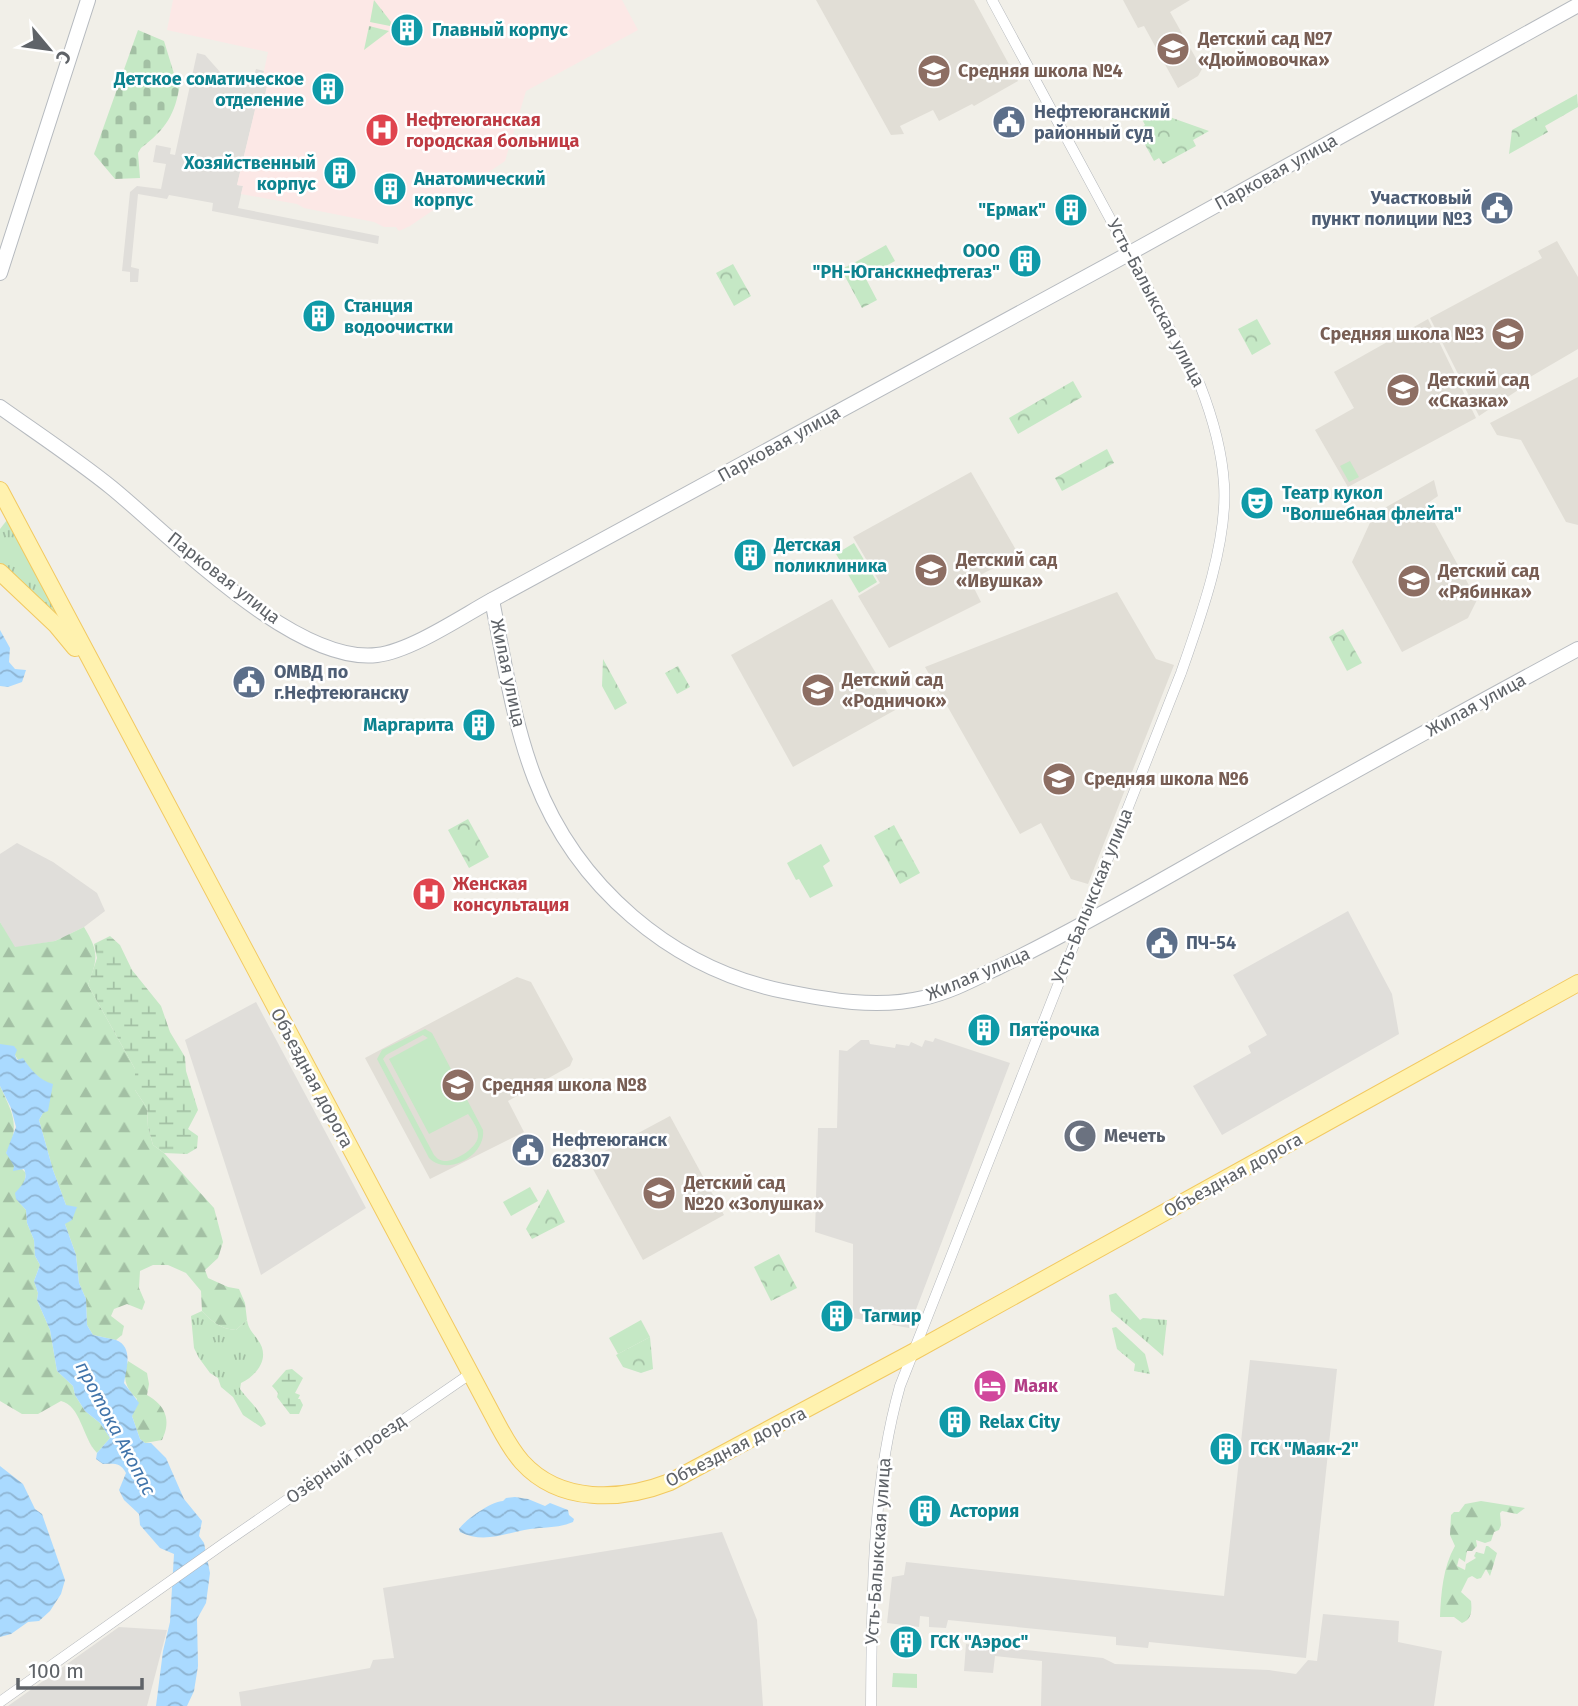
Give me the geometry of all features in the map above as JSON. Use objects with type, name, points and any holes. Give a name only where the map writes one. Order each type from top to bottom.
[{"type":"main road","points":[[0,273],[88,0]]},
{"type":"main road","name":"Парковая улица","points":[[0,407],[111,487],[239,595],[284,625],[331,648],[362,655],[392,652],[412,644],[1130,253],[1578,5]]},
{"type":"main road","points":[[0,421],[24,424]]},
{"type":"main road","points":[[0,491],[0,513]]},
{"type":"main road","points":[[0,491],[97,674]]},
{"type":"main road","points":[[0,572],[56,625],[97,674]]},
{"type":"main road","name":"Жилая улица","points":[[492,600],[522,737],[542,795],[560,830],[592,876],[627,913],[697,961],[728,975],[771,989],[838,1000],[889,1003],[923,998],[954,988],[1079,927],[1578,649]]},
{"type":"main road","name":"Объездная дорога","points":[[97,674],[513,1451],[530,1471],[567,1491],[599,1496],[636,1493],[670,1482],[913,1352],[1578,983]]},
{"type":"street","name":"Усть-Балыкская улица","points":[[871,1706],[873,1597],[880,1489],[892,1414],[900,1386],[1189,649],[1210,582],[1223,508],[1221,463],[1208,406],[1190,364],[992,0]]},
{"type":"street","name":"Озёрный проезд","points":[[0,1702],[141,1601],[470,1374]]},
{"type":"shaded area","name":"Нефтеюганская городская больница","points":[[173,0],[622,0],[638,30],[526,91],[505,161],[399,231],[396,227],[384,227],[374,222],[304,208],[297,204],[241,194],[243,186],[237,185],[258,97],[264,99],[267,87],[261,85],[268,52],[167,30]]},
{"type":"shaded area","name":"Средняя школа №4","points":[[816,0],[974,0],[1018,81],[974,106],[972,104],[939,121],[933,110],[900,126],[904,134],[891,135]]},
{"type":"shaded area","name":"Детский сад №7 «Дюймовочка»","points":[[1123,0],[1190,0],[1170,12],[1202,69],[1198,76],[1178,88],[1144,26],[1138,28]]},
{"type":"shaded area","points":[[197,53],[205,55],[221,73],[252,83],[256,69],[264,71],[261,85],[267,86],[264,99],[258,98],[237,185],[243,186],[238,208],[379,236],[378,244],[212,211],[213,203],[169,195],[167,199],[138,194],[131,267],[139,269],[138,282],[130,282],[130,272],[122,271],[130,192],[137,186],[161,189],[166,164],[153,162],[156,145],[171,148],[170,154],[175,155]]},
{"type":"shaded area","name":"Средняя школа №3","points":[[1557,241],[1578,277],[1578,349],[1525,380],[1527,384],[1479,416],[1430,318],[1542,258],[1538,251]]},
{"type":"shaded area","name":"Детский сад «Сказка»","points":[[1428,319],[1476,418],[1348,487],[1315,430],[1354,408],[1334,372]]},
{"type":"shaded area","points":[[1578,377],[1578,525],[1566,522],[1521,440],[1497,435],[1490,423]]},
{"type":"shaded area","name":"Детский сад «Ивушка»","points":[[971,472],[1016,550],[1014,558],[970,580],[981,602],[889,648],[858,596],[880,583],[853,537]]},
{"type":"shaded area","name":"Детский сад «Рябинка»","points":[[1434,480],[1438,496],[1425,505],[1477,600],[1468,618],[1402,652],[1352,562],[1374,514]]},
{"type":"shaded area","name":"Средняя школа №6","points":[[1117,592],[1156,659],[1174,665],[1088,884],[1071,879],[1041,823],[1020,834],[925,667]]},
{"type":"shaded area","name":"Детский сад «Родничок»","points":[[832,599],[897,709],[793,767],[731,655]]},
{"type":"shaded area","points":[[17,843],[53,862],[97,893],[105,911],[84,927],[55,941],[14,948],[0,922],[0,854]]},
{"type":"shaded area","points":[[1348,911],[1392,994],[1399,1034],[1222,1135],[1193,1086],[1251,1053],[1248,1046],[1267,1035],[1233,975]]},
{"type":"shaded area","name":"Средняя школа №8","points":[[517,977],[531,982],[573,1059],[570,1066],[508,1101],[524,1132],[430,1179],[365,1058]]},
{"type":"shaded area","points":[[256,1002],[366,1208],[261,1275],[185,1040]]},
{"type":"shaded area","points":[[935,1038],[1010,1063],[909,1328],[853,1318],[853,1244],[815,1232],[818,1128],[837,1128],[839,1050],[847,1051],[861,1040],[895,1048],[896,1044],[909,1046],[911,1042],[922,1047],[925,1040],[933,1042]]},
{"type":"shaded area","name":"Детский сад №20 «Золушка»","points":[[670,1116],[724,1215],[643,1260],[588,1160]]},
{"type":"shaded area","points":[[1250,1360],[1337,1369],[1306,1658],[1149,1642],[1148,1648],[1116,1645],[1116,1637],[948,1620],[946,1628],[929,1627],[929,1617],[920,1616],[919,1627],[887,1623],[892,1577],[904,1575],[906,1562],[1224,1596]]},
{"type":"shaded area","points":[[722,1532],[757,1620],[763,1706],[241,1706],[239,1692],[370,1668],[373,1660],[394,1658],[383,1588]]},
{"type":"shaded area","name":"ГСК \"Аэрос\"","points":[[1323,1614],[1399,1621],[1398,1642],[1442,1651],[1434,1706],[1041,1706],[1042,1661],[995,1656],[993,1673],[964,1671],[966,1644],[1103,1658],[1115,1664],[1269,1670],[1296,1674],[1308,1660],[1317,1661]]},
{"type":"shaded area","points":[[119,1627],[167,1630],[147,1706],[8,1706]]},
{"type":"green space","points":[[374,0],[391,22],[390,26],[370,22]]},
{"type":"green space","points":[[369,26],[389,31],[364,50]]},
{"type":"green space","points":[[138,30],[164,41],[175,77],[180,84],[168,120],[138,153],[140,178],[115,179],[94,154]]},
{"type":"green space","points":[[1577,94],[1578,107],[1545,126],[1548,132],[1509,154],[1512,130]]},
{"type":"green space","points":[[1147,109],[1209,131],[1193,140],[1196,146],[1163,164],[1159,158],[1154,161],[1137,130],[1145,125],[1139,113]]},
{"type":"green space","points":[[886,245],[895,261],[860,280],[852,264]]},
{"type":"green space","points":[[733,264],[751,296],[734,306],[716,273]]},
{"type":"green space","points":[[852,264],[860,279],[865,277],[877,300],[862,308],[841,269]]},
{"type":"green space","points":[[1257,319],[1271,344],[1252,355],[1238,329]]},
{"type":"green space","points":[[1073,381],[1082,397],[1018,434],[1009,418]]},
{"type":"green space","points":[[1107,449],[1114,463],[1062,491],[1055,478]]},
{"type":"green space","points":[[1350,461],[1359,477],[1349,482],[1340,466]]},
{"type":"green space","points":[[7,520],[61,621],[0,563],[0,529]]},
{"type":"green space","points":[[854,543],[877,582],[859,593],[836,554]]},
{"type":"green space","points":[[1343,629],[1362,663],[1347,671],[1329,637]]},
{"type":"green space","points":[[603,659],[627,703],[615,710],[602,686]]},
{"type":"green space","points":[[678,666],[690,687],[677,694],[665,673]]},
{"type":"green space","points":[[468,819],[489,857],[469,868],[448,830]]},
{"type":"green space","points":[[894,825],[920,873],[900,884],[874,836]]},
{"type":"green space","points":[[821,844],[830,861],[823,866],[833,886],[810,898],[787,863]]},
{"type":"green space","points":[[0,922],[15,947],[55,941],[84,927],[95,955],[88,985],[135,1069],[135,1090],[147,1108],[153,1145],[164,1153],[214,1208],[223,1242],[218,1258],[205,1270],[208,1278],[239,1289],[245,1303],[247,1320],[236,1330],[213,1322],[202,1311],[201,1291],[186,1273],[168,1265],[153,1265],[140,1271],[139,1288],[145,1302],[142,1310],[127,1304],[114,1309],[111,1316],[124,1326],[122,1335],[116,1340],[93,1335],[87,1325],[86,1299],[79,1283],[76,1255],[65,1224],[66,1205],[39,1120],[43,1113],[44,1082],[23,1059],[18,1060],[0,1044]]},
{"type":"green space","points":[[110,936],[120,945],[132,970],[161,1006],[170,1032],[185,1057],[186,1071],[198,1110],[188,1129],[198,1136],[197,1148],[187,1154],[164,1153],[153,1145],[147,1108],[135,1090],[135,1069],[88,985],[97,958],[94,944]]},
{"type":"green space","points":[[425,1029],[432,1033],[483,1130],[482,1139],[472,1155],[455,1164],[446,1165],[429,1158],[377,1059],[382,1050]],"holes":[[[423,1035],[428,1038],[389,1059],[429,1134],[468,1114],[473,1121],[478,1135],[475,1144],[466,1153],[449,1161],[440,1160],[434,1155],[383,1059]]]},
{"type":"green space","points":[[0,1086],[14,1127],[6,1153],[26,1173],[16,1199],[26,1210],[35,1256],[40,1265],[34,1281],[37,1300],[50,1330],[57,1371],[73,1386],[85,1411],[100,1423],[110,1438],[97,1453],[77,1415],[68,1404],[61,1401],[38,1414],[22,1414],[0,1401]]},
{"type":"green space","points":[[530,1187],[538,1201],[511,1216],[503,1202]]},
{"type":"green space","points":[[548,1189],[565,1222],[532,1239],[526,1229]]},
{"type":"green space","points":[[779,1254],[797,1288],[771,1301],[754,1267]]},
{"type":"green space","points":[[1116,1293],[1140,1320],[1167,1320],[1163,1356],[1111,1311],[1109,1295]]},
{"type":"green space","points":[[202,1311],[217,1324],[236,1330],[247,1320],[262,1347],[263,1359],[257,1371],[241,1383],[240,1389],[264,1419],[266,1424],[261,1427],[243,1415],[233,1397],[221,1387],[218,1378],[210,1373],[199,1358],[194,1348],[191,1316]]},
{"type":"green space","points":[[641,1320],[650,1337],[618,1354],[609,1338]]},
{"type":"green space","points":[[1116,1327],[1145,1354],[1150,1374],[1134,1371],[1135,1364],[1117,1349],[1112,1328]]},
{"type":"green space","points":[[650,1337],[653,1369],[641,1373],[623,1367],[616,1355]]},
{"type":"green space","points":[[128,1361],[147,1373],[147,1395],[158,1403],[165,1414],[166,1426],[162,1440],[145,1443],[140,1439],[132,1416],[137,1399],[126,1382]]},
{"type":"green space","points":[[292,1369],[303,1378],[295,1393],[300,1395],[298,1399],[303,1405],[299,1414],[290,1414],[272,1386],[286,1370]]},
{"type":"green space","points":[[1481,1501],[1525,1508],[1517,1514],[1502,1511],[1501,1525],[1499,1530],[1494,1532],[1491,1541],[1485,1543],[1476,1540],[1477,1546],[1472,1551],[1467,1551],[1465,1562],[1459,1558],[1457,1566],[1465,1570],[1466,1564],[1476,1558],[1476,1552],[1484,1554],[1486,1546],[1497,1553],[1490,1576],[1486,1569],[1481,1578],[1468,1578],[1461,1592],[1471,1601],[1470,1617],[1462,1623],[1454,1617],[1440,1617],[1445,1571],[1455,1546],[1450,1535],[1451,1515],[1459,1512],[1465,1504]]},
{"type":"green space","points":[[893,1673],[917,1674],[917,1688],[892,1687]]},
{"type":"water","points":[[0,630],[10,648],[9,662],[15,669],[26,670],[22,682],[8,687],[0,686]]},
{"type":"water","name":"протока Акопас","points":[[0,1044],[14,1046],[17,1060],[23,1058],[36,1074],[53,1084],[48,1111],[43,1113],[39,1120],[66,1205],[77,1207],[72,1220],[65,1224],[76,1255],[79,1283],[86,1299],[87,1325],[93,1335],[116,1340],[125,1348],[128,1359],[124,1383],[139,1403],[132,1416],[140,1439],[151,1443],[166,1458],[184,1499],[202,1521],[199,1536],[204,1543],[210,1573],[206,1603],[197,1619],[198,1666],[194,1691],[187,1706],[156,1706],[163,1651],[170,1622],[174,1554],[160,1548],[140,1525],[139,1514],[124,1500],[119,1490],[126,1473],[124,1469],[116,1464],[103,1464],[96,1459],[97,1453],[110,1438],[100,1423],[85,1411],[73,1386],[57,1371],[50,1330],[37,1300],[34,1281],[40,1265],[35,1256],[26,1210],[16,1199],[15,1193],[26,1176],[24,1169],[13,1171],[14,1166],[6,1153],[16,1127],[11,1108],[0,1086]]},
{"type":"water","points":[[0,1466],[23,1484],[35,1509],[42,1514],[65,1580],[61,1594],[50,1611],[39,1621],[28,1622],[11,1634],[0,1637]]},
{"type":"water","points":[[515,1497],[545,1506],[550,1503],[568,1510],[573,1522],[486,1537],[460,1532],[462,1525],[479,1512],[506,1498]]},
{"type":"place","name":"Главный корпус","points":[[407,30]]},
{"type":"place","name":"Детский сад №7 «Дюймовочка»","points":[[1173,49]]},
{"type":"place","name":"Средняя школа №4","points":[[934,71]]},
{"type":"place","name":"Детское соматическое отделение","points":[[328,89]]},
{"type":"place","name":"Нефтеюганский районный суд","points":[[1009,122]]},
{"type":"place","name":"Нефтеюганская городская больница","points":[[382,130]]},
{"type":"place","name":"Хозяйственный корпус","points":[[340,173]]},
{"type":"place","name":"Анатомический корпус","points":[[390,189]]},
{"type":"place","name":"Участковый пункт полиции №3","points":[[1497,208]]},
{"type":"place","name":"\"Ермак\"","points":[[1071,210]]},
{"type":"place","name":"ООО \"РН-Юганскнефтегаз\"","points":[[1025,261]]},
{"type":"place","name":"Станция водоочистки","points":[[319,316]]},
{"type":"place","name":"Средняя школа №3","points":[[1508,334]]},
{"type":"place","name":"Детский сад «Сказка»","points":[[1403,390]]},
{"type":"place","name":"Театр кукол \"Волшебная флейта\"","points":[[1257,503]]},
{"type":"place","name":"Детская поликлиника","points":[[750,555]]},
{"type":"place","name":"Детский сад «Ивушка»","points":[[931,570]]},
{"type":"place","name":"Детский сад «Рябинка»","points":[[1414,581]]},
{"type":"place","name":"ОМВД по г.Нефтеюганску","points":[[249,682]]},
{"type":"place","name":"Детский сад «Родничок»","points":[[818,690]]},
{"type":"place","name":"Маргарита","points":[[479,725]]},
{"type":"place","name":"Средняя школа №6","points":[[1059,779]]},
{"type":"place","name":"Женская консультация","points":[[429,894]]},
{"type":"place","name":"ПЧ-54","points":[[1162,943]]},
{"type":"place","name":"Пятёрочка","points":[[984,1030]]},
{"type":"place","name":"Средняя школа №8","points":[[458,1085]]},
{"type":"place","name":"Мечеть","points":[[1080,1136]]},
{"type":"place","name":"Нефтеюганск 628307","points":[[528,1150]]},
{"type":"place","name":"Детский сад №20 «Золушка»","points":[[659,1193]]},
{"type":"place","name":"Тагмир","points":[[837,1316]]},
{"type":"place","name":"Маяк","points":[[990,1386]]},
{"type":"place","name":"Relax City","points":[[955,1422]]},
{"type":"place","name":"ГСК \"Маяк-2\"","points":[[1226,1449]]},
{"type":"place","name":"Астория","points":[[925,1511]]},
{"type":"place","name":"ГСК \"Аэрос\"","points":[[906,1642]]}]
